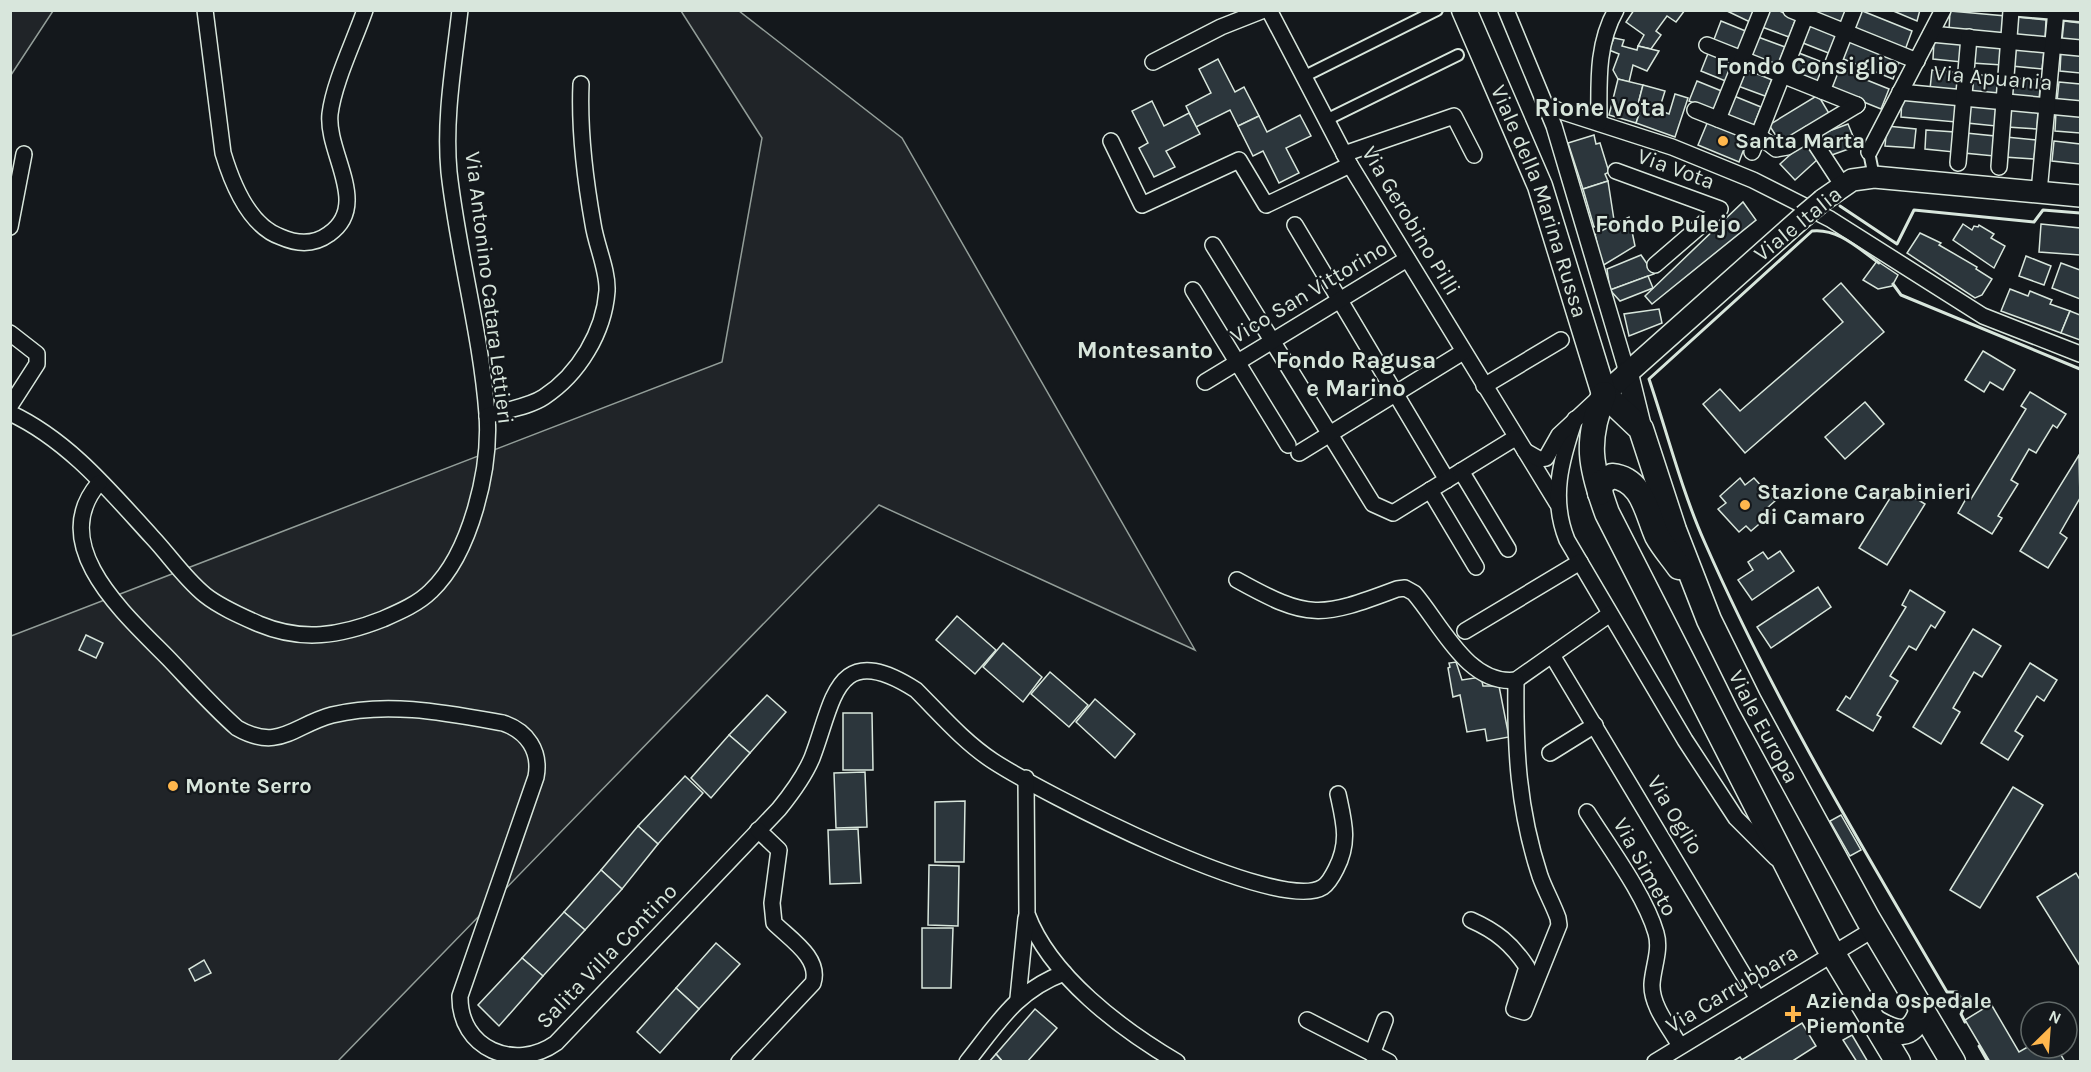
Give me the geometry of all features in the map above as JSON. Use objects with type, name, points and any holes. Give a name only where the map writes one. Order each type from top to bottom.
[{"type":"main road","name":"Viale della Marina Russa","points":[[1464,10],[1540,186],[1604,394]]},
{"type":"main road","name":"Viale Italia","points":[[1604,394],[1804,216],[1852,180],[1874,177],[1956,184],[1998,178],[2039,192],[2080,196]]},
{"type":"main road","points":[[1627,372],[1641,429]]},
{"type":"main road","points":[[1604,394],[1641,429]]},
{"type":"main road","name":"Viale Europa","points":[[1604,394],[1593,422],[1591,447],[1600,493],[1620,542],[1756,801],[1789,871],[1833,954],[1898,1062]]},
{"type":"main road","name":"Viale Europa","points":[[1641,429],[1697,593],[1749,701],[1874,929],[1953,1062]]},
{"type":"main road","points":[[1600,493],[1601,483],[1612,477],[1621,478],[1634,487],[1646,504],[1658,536],[1697,593]]},
{"type":"main road","points":[[1873,1021],[1890,1031],[1906,1032],[1917,1024],[1922,1010]]},
{"type":"street","points":[[205,10],[223,153],[230,174],[244,201],[266,230],[284,239],[305,243],[326,236],[336,229],[345,211],[346,186],[334,148],[330,120],[334,99],[365,10]]},
{"type":"street","name":"Via Antonino Catara Lettieri","points":[[10,413],[59,442],[206,596],[276,630],[312,637],[331,635],[392,615],[417,602],[441,580],[458,550],[475,511],[485,464],[488,416],[449,172],[447,128],[460,10]]},
{"type":"street","points":[[1153,62],[1211,31],[1264,10]]},
{"type":"street","name":"Via Gerobino Pilli","points":[[1269,10],[1347,160],[1557,503]]},
{"type":"street","points":[[1303,77],[1437,10]]},
{"type":"street","points":[[1506,10],[1548,107],[1627,372]]},
{"type":"street","points":[[1599,123],[1601,55],[1607,29],[1616,10]]},
{"type":"street","points":[[1718,119],[1762,10]]},
{"type":"street","points":[[1822,91],[1854,10]]},
{"type":"street","points":[[1874,177],[1869,152],[1943,10]]},
{"type":"street","points":[[1998,178],[2010,11],[2056,12],[2080,16]]},
{"type":"street","points":[[1752,152],[1782,75],[1802,12],[1917,61]]},
{"type":"street","points":[[2039,192],[2056,12]]},
{"type":"street","points":[[1931,34],[2080,48]]},
{"type":"street","points":[[1956,184],[1969,37]]},
{"type":"street","points":[[1695,110],[1758,135],[1776,149],[1786,147],[1857,105],[1707,45]]},
{"type":"street","points":[[1326,120],[1458,55]]},
{"type":"street","points":[[488,416],[543,398],[569,374],[590,348],[600,327],[607,289],[592,224],[580,116],[581,84]]},
{"type":"street","name":"Via Apuania","points":[[1900,92],[2080,109]]},
{"type":"street","points":[[1548,107],[1691,154],[1792,198],[1830,219],[1965,306],[2080,354]]},
{"type":"street","points":[[1111,141],[1142,206],[1239,159],[1266,205],[1347,160],[1454,116],[1474,155]]},
{"type":"street","points":[[1809,134],[1843,186]]},
{"type":"street","points":[[10,227],[24,154]]},
{"type":"street","name":"Via Vota","points":[[1616,171],[1720,209],[1655,266]]},
{"type":"street","points":[[1294,225],[1447,480]]},
{"type":"street","points":[[1213,245],[1373,504],[1393,513],[1461,471],[1519,444],[1539,459],[1546,458],[1559,435],[1604,394]]},
{"type":"street","name":"Vico San Vittorino","points":[[1205,382],[1407,259]]},
{"type":"street","points":[[1193,290],[1294,449],[1330,434],[1463,352]]},
{"type":"street","points":[[10,333],[37,354],[37,364],[10,406]]},
{"type":"street","points":[[1484,386],[1561,340]]},
{"type":"street","points":[[1557,503],[1560,467],[1575,419]]},
{"type":"street","points":[[1461,471],[1508,549]]},
{"type":"street","name":"Salita Villa Contino","points":[[99,483],[85,503],[81,530],[89,558],[102,587],[229,721],[243,731],[261,738],[282,737],[330,716],[384,707],[503,723],[516,728],[527,738],[537,759],[536,777],[460,996],[467,1028],[480,1043],[496,1053],[514,1059],[525,1059],[551,1047],[790,796],[806,771],[824,716],[836,690],[845,680],[865,672],[891,676],[916,690],[975,747],[993,761],[1122,830],[1194,863],[1299,891],[1322,887],[1329,881],[1345,848],[1346,828],[1338,794]]},
{"type":"street","points":[[1430,490],[1476,567]]},
{"type":"street","name":"Viale Europa","points":[[1557,503],[1560,522],[1580,562],[1736,818],[1789,871]]},
{"type":"street","points":[[1465,632],[1580,562]]},
{"type":"street","points":[[1237,580],[1276,602],[1305,611],[1337,609],[1405,588],[1414,593],[1472,666],[1504,681],[1516,680],[1610,614]]},
{"type":"street","name":"Via Oglio","points":[[1552,655],[1758,999]]},
{"type":"street","points":[[1471,920],[1494,930],[1518,954],[1527,968],[1514,1009],[1524,1012],[1559,925],[1541,877],[1520,785],[1515,750],[1516,680]]},
{"type":"street","points":[[1550,753],[1596,725]]},
{"type":"street","points":[[1018,998],[1027,914],[1026,778]]},
{"type":"street","name":"Via Simeto","points":[[1587,812],[1638,895],[1655,930],[1658,946],[1652,993],[1655,1003],[1680,1046]]},
{"type":"street","points":[[739,1062],[813,983],[816,972],[813,962],[774,923],[772,903],[779,850],[758,830]]},
{"type":"street","points":[[1027,914],[1039,941],[1064,973],[1129,1030],[1178,1062]]},
{"type":"street","name":"Via Carrubbara","points":[[1655,1062],[1874,929]]},
{"type":"street","points":[[967,1062],[1018,998],[1047,979],[1064,973]]},
{"type":"street","points":[[1307,1020],[1389,1062]]},
{"type":"street","points":[[1372,1054],[1385,1020]]},
{"type":"shaded area","points":[[10,11],[53,11],[11,75]]},
{"type":"shaded area","points":[[681,11],[739,11],[902,138],[1195,650],[879,505],[338,1061],[11,1062],[11,636],[722,362],[762,138]]},
{"type":"building","points":[[1634,10],[1685,10],[1676,22],[1667,16],[1656,31],[1661,35],[1651,49],[1638,46],[1644,35],[1626,22]]},
{"type":"building","points":[[1725,10],[1757,10],[1752,23]]},
{"type":"building","points":[[1769,10],[1777,10],[1796,18],[1789,37],[1762,27]]},
{"type":"building","points":[[1816,10],[1849,10],[1843,25],[1815,14]]},
{"type":"building","points":[[1860,10],[1912,31],[1905,50],[1853,29]]},
{"type":"building","points":[[1891,10],[1920,10],[1917,21]]},
{"type":"building","points":[[1950,11],[2006,16],[2004,35],[1949,30]]},
{"type":"building","points":[[2017,17],[2046,20],[2045,39],[2015,36]]},
{"type":"building","points":[[1721,21],[1748,32],[1740,53],[1713,42]]},
{"type":"building","points":[[2064,21],[2080,23],[2080,42],[2062,40]]},
{"type":"building","points":[[1811,24],[1839,35],[1831,54],[1803,43]]},
{"type":"building","points":[[1758,37],[1785,47],[1777,67],[1750,57]]},
{"type":"building","points":[[1614,38],[1624,40],[1622,46],[1637,50],[1638,46],[1659,51],[1647,71],[1633,65],[1629,82],[1618,79],[1613,70],[1619,54],[1609,50]]},
{"type":"building","points":[[1849,39],[1900,60],[1893,79],[1841,58]]},
{"type":"building","points":[[1934,41],[1963,43],[1962,62],[1933,59]]},
{"type":"building","points":[[1974,44],[2003,47],[2002,65],[1972,63]]},
{"type":"building","points":[[2014,48],[2044,51],[2042,69],[2012,66]]},
{"type":"building","points":[[1709,51],[1736,62],[1728,82],[1701,71]]},
{"type":"building","points":[[2061,52],[2080,54],[2080,73],[2060,71]]},
{"type":"building","points":[[1799,53],[1827,64],[1819,84],[1791,73]]},
{"type":"building","points":[[1218,59],[1235,92],[1244,87],[1259,116],[1238,126],[1230,110],[1196,127],[1186,106],[1211,93],[1199,69]]},
{"type":"building","points":[[1746,66],[1773,77],[1765,96],[1738,86]]},
{"type":"building","points":[[1837,68],[1889,89],[1881,109],[1829,88]]},
{"type":"building","points":[[1932,70],[1961,73],[1959,92],[1930,89]]},
{"type":"building","points":[[1971,74],[2001,77],[1999,95],[1969,93]]},
{"type":"building","points":[[2011,78],[2041,80],[2039,99],[2010,96]]},
{"type":"building","points":[[1618,79],[1643,85],[1638,104],[1642,106],[1636,123],[1609,115]]},
{"type":"building","points":[[1697,81],[1724,92],[1716,112],[1689,101]]},
{"type":"building","points":[[2059,82],[2080,84],[2080,103],[2057,101]]},
{"type":"building","points":[[1643,85],[1665,91],[1659,110],[1669,114],[1675,94],[1688,98],[1675,137],[1636,123],[1642,106],[1638,104]]},
{"type":"building","points":[[1818,95],[1830,115],[1782,145],[1769,125]]},
{"type":"building","points":[[1734,96],[1761,107],[1753,127],[1726,116]]},
{"type":"building","points":[[1902,98],[1958,103],[1956,122],[1901,117]]},
{"type":"building","points":[[1152,101],[1164,126],[1189,113],[1200,134],[1166,151],[1175,167],[1154,177],[1139,148],[1148,143],[1132,111]]},
{"type":"building","points":[[1969,104],[1998,106],[1996,126],[1967,123]]},
{"type":"building","points":[[2009,107],[2038,110],[2037,129],[2007,127]]},
{"type":"building","points":[[2056,112],[2080,114],[2080,133],[2055,131]]},
{"type":"building","points":[[1300,115],[1311,136],[1286,148],[1299,173],[1279,183],[1263,151],[1253,156],[1238,126],[1259,116],[1267,132]]},
{"type":"building","name":"Santa Marta","points":[[1708,121],[1748,138],[1739,162],[1698,145]]},
{"type":"building","points":[[1848,124],[1857,146],[1829,156],[1821,134]]},
{"type":"building","points":[[1887,126],[1916,129],[1914,148],[1885,146]]},
{"type":"building","points":[[1926,130],[1955,132],[1954,152],[1925,149]]},
{"type":"building","points":[[1966,133],[1995,136],[1994,156],[1964,153]]},
{"type":"building","points":[[1594,135],[1596,144],[1600,143],[1609,172],[1605,174],[1608,181],[1583,189],[1568,143]]},
{"type":"building","points":[[2006,137],[2036,140],[2034,159],[2004,157]]},
{"type":"building","points":[[2054,141],[2080,144],[2080,164],[2052,161]]},
{"type":"building","points":[[1803,143],[1818,159],[1795,180],[1780,164]]},
{"type":"building","points":[[1608,181],[1614,220],[1594,227],[1583,189]]},
{"type":"building","points":[[1743,202],[1756,220],[1652,304],[1645,296]]},
{"type":"building","points":[[1629,217],[1635,246],[1602,266],[1595,234]]},
{"type":"building","points":[[1963,224],[1972,230],[1974,226],[1979,225],[1994,234],[1991,238],[2005,246],[1994,268],[1953,240]]},
{"type":"building","points":[[2041,224],[2080,228],[2080,255],[2039,252]]},
{"type":"building","points":[[1920,233],[1941,243],[1939,245],[1977,267],[1976,269],[1992,279],[1982,295],[1975,298],[1907,253]]},
{"type":"building","points":[[1641,255],[1654,274],[1610,290],[1607,269]]},
{"type":"building","points":[[2026,256],[2051,266],[2044,285],[2019,276]]},
{"type":"building","points":[[1877,261],[1898,275],[1892,286],[1878,289],[1863,280]]},
{"type":"building","points":[[2061,263],[2080,270],[2080,299],[2052,288]]},
{"type":"building","points":[[1648,276],[1653,288],[1620,301],[1610,290]]},
{"type":"building","points":[[1841,283],[1884,332],[1745,453],[1703,404],[1720,389],[1740,411],[1843,322],[1823,299]]},
{"type":"building","points":[[2010,289],[2028,296],[2030,291],[2052,300],[2050,304],[2070,311],[2061,333],[2001,311]]},
{"type":"building","points":[[1659,309],[1662,323],[1629,336],[1624,314]]},
{"type":"building","points":[[2070,311],[2080,315],[2080,340],[2061,333]]},
{"type":"building","points":[[1983,351],[2015,370],[2003,390],[1990,382],[1984,392],[1965,380]]},
{"type":"building","points":[[2030,392],[2066,414],[2057,428],[2053,425],[2036,453],[2029,449],[2011,480],[2018,484],[1998,516],[2002,518],[1992,534],[1958,513],[1967,497],[1971,499],[2026,409],[2021,406]]},
{"type":"building","points":[[1865,402],[1884,424],[1845,459],[1825,437]]},
{"type":"building","points":[[2079,455],[2080,498],[2060,533],[2067,538],[2048,568],[2020,551]]},
{"type":"building","points":[[1740,478],[1745,485],[1754,478],[1775,501],[1766,509],[1771,514],[1751,531],[1746,526],[1739,532],[1718,509],[1726,503],[1720,496]]},
{"type":"building","points":[[1897,487],[1925,504],[1887,565],[1859,548]]},
{"type":"building","points":[[1780,551],[1794,571],[1752,600],[1738,580],[1753,570],[1748,562],[1763,552],[1768,559]]},
{"type":"building","points":[[1818,587],[1831,607],[1771,648],[1757,627]]},
{"type":"building","points":[[1910,590],[1945,612],[1935,628],[1931,625],[1916,650],[1909,646],[1890,676],[1898,681],[1877,715],[1881,717],[1873,731],[1837,710],[1846,696],[1850,699],[1906,607],[1902,605]]},
{"type":"building","points":[[957,616],[996,650],[975,674],[936,640]]},
{"type":"building","points":[[1973,629],[2001,646],[1982,677],[1974,672],[1953,708],[1960,712],[1941,744],[1913,727]]},
{"type":"building","points":[[86,635],[103,643],[96,658],[79,650]]},
{"type":"building","points":[[1003,643],[1042,677],[1023,702],[983,667]]},
{"type":"building","points":[[1456,662],[1462,680],[1481,677],[1483,686],[1499,686],[1509,737],[1487,741],[1485,729],[1467,732],[1460,695],[1453,697],[1448,668],[1449,663]]},
{"type":"building","points":[[2030,663],[2057,680],[2044,701],[2037,696],[2015,731],[2023,736],[2008,760],[1981,743]]},
{"type":"building","points":[[1050,672],[1088,705],[1069,727],[1031,694]]},
{"type":"building","points":[[767,695],[786,712],[750,753],[729,735]]},
{"type":"building","points":[[1095,699],[1135,734],[1115,758],[1076,722]]},
{"type":"building","points":[[843,713],[872,713],[873,770],[843,770]]},
{"type":"building","points":[[729,735],[750,753],[711,798],[691,778]]},
{"type":"building","points":[[865,772],[867,827],[836,828],[834,773]]},
{"type":"building","points":[[685,776],[703,793],[658,844],[638,826]]},
{"type":"building","points":[[2013,787],[2043,805],[1980,908],[1950,890]]},
{"type":"building","points":[[965,801],[964,862],[935,862],[935,802]]},
{"type":"building","points":[[1841,815],[1861,850],[1850,856],[1830,821]]},
{"type":"building","points":[[638,826],[658,844],[622,889],[601,870]]},
{"type":"building","points":[[858,829],[861,883],[830,884],[828,830]]},
{"type":"building","points":[[929,865],[959,866],[958,926],[928,925]]},
{"type":"building","points":[[601,870],[622,889],[585,930],[564,912]]},
{"type":"building","points":[[2076,873],[2080,880],[2080,966],[2037,897]]},
{"type":"building","points":[[564,912],[585,930],[543,976],[522,958]]},
{"type":"building","points":[[922,928],[953,928],[951,988],[922,988]]},
{"type":"building","points":[[716,943],[740,964],[699,1009],[676,988]]},
{"type":"building","points":[[522,958],[543,976],[499,1026],[478,1005]]},
{"type":"building","points":[[204,960],[211,973],[195,981],[189,969]]},
{"type":"building","points":[[676,988],[699,1009],[660,1053],[637,1032]]},
{"type":"building","points":[[1991,1004],[2019,1052],[2019,1060],[2064,1060],[2065,1062],[1990,1062],[1965,1020]]},
{"type":"building","points":[[1035,1009],[1057,1028],[1027,1062],[1003,1062],[996,1054]]},
{"type":"building","points":[[1802,1023],[1816,1046],[1791,1062],[1732,1062],[1740,1057],[1742,1060]]},
{"type":"building","points":[[1852,1035],[1868,1062],[1857,1062],[1843,1040]]},
{"type":"building","points":[[996,1054],[1003,1062],[989,1062]]},
{"type":"wall","points":[[1840,206],[1897,244],[1914,210],[2034,222],[2043,210],[2080,213]]},
{"type":"wall","points":[[1879,263],[1839,236],[1822,231],[1812,231],[1649,379],[1697,523],[1759,658],[1882,882],[1947,992],[1957,992],[1965,1005],[1961,1014],[1965,1022]]},
{"type":"wall","points":[[1893,284],[1901,295],[2080,369]]},
{"type":"wall","points":[[1979,1046],[1988,1062]]},
{"type":"place","name":"Santa Marta","points":[[1723,141]]},
{"type":"place","name":"Stazione Carabinieri di Camaro","points":[[1745,505]]},
{"type":"place","name":"Monte Serro","points":[[173,786]]},
{"type":"place","name":"Azienda Ospedale Piemonte","points":[[1793,1014]]},
{"type":"district","name":"Fondo Consiglio","points":[[1807,66]]},
{"type":"district","name":"Rione Vota","points":[[1600,107]]},
{"type":"district","name":"Fondo Pulejo","points":[[1668,224]]},
{"type":"district","name":"Montesanto","points":[[1145,350]]},
{"type":"district","name":"Fondo Ragusa e Marino","points":[[1356,374]]}]
